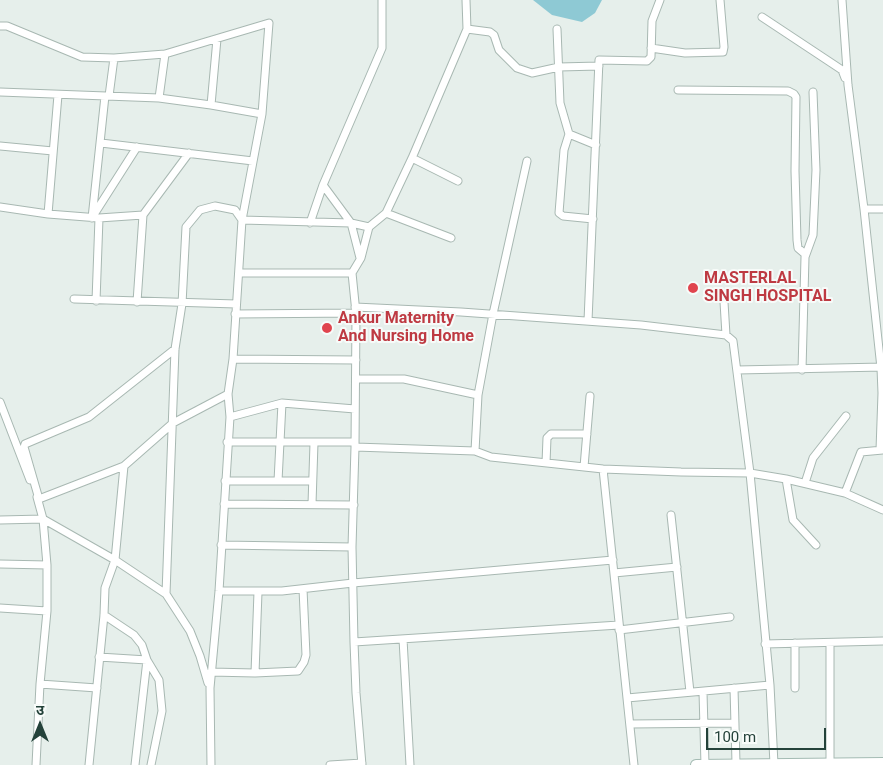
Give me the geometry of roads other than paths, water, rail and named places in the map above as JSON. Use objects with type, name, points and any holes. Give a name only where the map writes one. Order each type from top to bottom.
[{"type":"street","points":[[310,222],[382,48],[382,0]]},
{"type":"street","points":[[330,765],[362,764],[356,693],[352,547],[356,310],[352,273],[361,258],[369,227],[386,213],[412,158],[467,29],[466,0]]},
{"type":"street","points":[[588,321],[599,60],[647,61],[651,57],[652,21],[660,0]]},
{"type":"street","points":[[651,48],[686,53],[723,52],[720,0]]},
{"type":"street","points":[[842,0],[848,85],[864,209],[882,368],[883,393],[882,450],[861,452],[845,493]]},
{"type":"street","points":[[762,17],[842,70],[848,85]]},
{"type":"street","points":[[0,26],[7,26],[82,57],[114,58],[165,54],[269,23],[262,114],[242,220],[233,359],[228,394],[230,417],[219,591],[210,688],[211,765]]},
{"type":"street","points":[[467,29],[490,32],[494,35],[499,50],[517,68],[532,73],[559,67],[599,66]]},
{"type":"street","points":[[557,29],[560,103],[570,134],[563,153],[559,213],[563,216],[593,219]]},
{"type":"street","points":[[211,105],[218,38]]},
{"type":"street","points":[[160,98],[165,54]]},
{"type":"street","points":[[96,301],[96,218],[101,142],[114,58]]},
{"type":"street","points":[[678,90],[788,91],[794,94],[796,97],[795,171],[797,240],[798,248],[805,254]]},
{"type":"street","points":[[0,92],[160,98],[262,114]]},
{"type":"street","points":[[802,370],[805,254],[813,235],[816,170],[813,92]]},
{"type":"street","points":[[48,214],[58,95]]},
{"type":"street","points":[[570,134],[596,145]]},
{"type":"street","points":[[101,142],[254,161]]},
{"type":"street","points":[[0,146],[53,151]]},
{"type":"street","points":[[96,218],[137,147]]},
{"type":"street","points":[[137,302],[143,215],[189,153]]},
{"type":"street","points":[[412,158],[458,181]]},
{"type":"street","points":[[475,451],[478,395],[493,314],[527,161]]},
{"type":"street","points":[[324,186],[351,224],[361,258]]},
{"type":"street","points":[[166,594],[175,349],[182,304],[186,227],[200,210],[215,206],[235,210],[242,220]]},
{"type":"street","points":[[0,207],[96,218],[143,215]]},
{"type":"street","points":[[864,209],[883,208]]},
{"type":"street","points":[[386,213],[451,238]]},
{"type":"street","points":[[242,220],[351,224],[369,227]]},
{"type":"street","points":[[239,273],[352,273]]},
{"type":"street","points":[[74,299],[182,304],[236,304]]},
{"type":"street","points":[[724,302],[726,335]]},
{"type":"street","points":[[235,314],[356,310],[493,314],[642,325],[726,335],[733,341],[750,473],[770,685],[774,764]]},
{"type":"street","points":[[36,765],[40,684],[47,611],[47,565],[43,519],[24,444],[88,417],[175,349]]},
{"type":"street","points":[[233,359],[356,360]]},
{"type":"street","points":[[737,370],[882,368]]},
{"type":"street","points":[[356,379],[404,379],[478,395]]},
{"type":"street","points":[[39,499],[124,466],[172,423],[228,394]]},
{"type":"street","points":[[584,467],[590,396]]},
{"type":"street","points":[[0,402],[32,488],[39,499]]},
{"type":"street","points":[[230,417],[282,403],[355,408]]},
{"type":"street","points":[[278,481],[282,403]]},
{"type":"street","points":[[805,483],[813,458],[846,416]]},
{"type":"street","points":[[546,463],[547,438],[551,434],[587,434]]},
{"type":"street","points":[[227,442],[279,441],[475,451],[491,457],[602,469],[750,473],[786,479],[845,493],[883,510]]},
{"type":"street","points":[[312,504],[314,443]]},
{"type":"street","points":[[89,765],[105,588],[115,560],[124,466]]},
{"type":"street","points":[[602,469],[634,765]]},
{"type":"street","points":[[786,479],[793,520],[816,545]]},
{"type":"street","points":[[225,481],[312,481]]},
{"type":"street","points":[[224,504],[354,505]]},
{"type":"street","points":[[671,515],[690,692]]},
{"type":"street","points":[[0,520],[43,519],[115,560],[166,594],[190,631],[210,688]]},
{"type":"street","points":[[221,545],[352,547]]},
{"type":"street","points":[[219,591],[258,592],[303,589],[613,560]]},
{"type":"street","points":[[0,564],[47,565]]},
{"type":"street","points":[[614,573],[677,567]]},
{"type":"street","points":[[211,672],[255,673],[298,671],[306,655],[303,589]]},
{"type":"street","points":[[255,673],[258,592]]},
{"type":"street","points":[[0,608],[47,611]]},
{"type":"street","points":[[104,615],[134,635],[142,645],[147,660],[158,680],[162,711],[151,765]]},
{"type":"street","points":[[354,642],[683,623],[730,617]]},
{"type":"street","points":[[403,639],[410,765]]},
{"type":"street","points":[[765,644],[883,641]]},
{"type":"street","points":[[795,643],[795,688]]},
{"type":"street","points":[[830,643],[830,764]]},
{"type":"street","points":[[99,657],[147,660]]},
{"type":"street","points":[[135,765],[147,660]]},
{"type":"street","points":[[40,684],[97,688]]},
{"type":"street","points":[[627,698],[770,685]]},
{"type":"street","points":[[734,688],[736,763]]},
{"type":"street","points":[[703,692],[705,765]]},
{"type":"street","points":[[630,724],[735,723]]},
{"type":"street","points":[[696,765],[736,763],[883,763]]},
{"type":"water","points":[[533,0],[602,0],[595,13],[582,22],[552,15]]},
{"type":"place","name":"MASTERLAL SINGH HOSPITAL","points":[[693,288]]},
{"type":"place","name":"Ankur Maternity And Nursing Home","points":[[327,328]]}]
